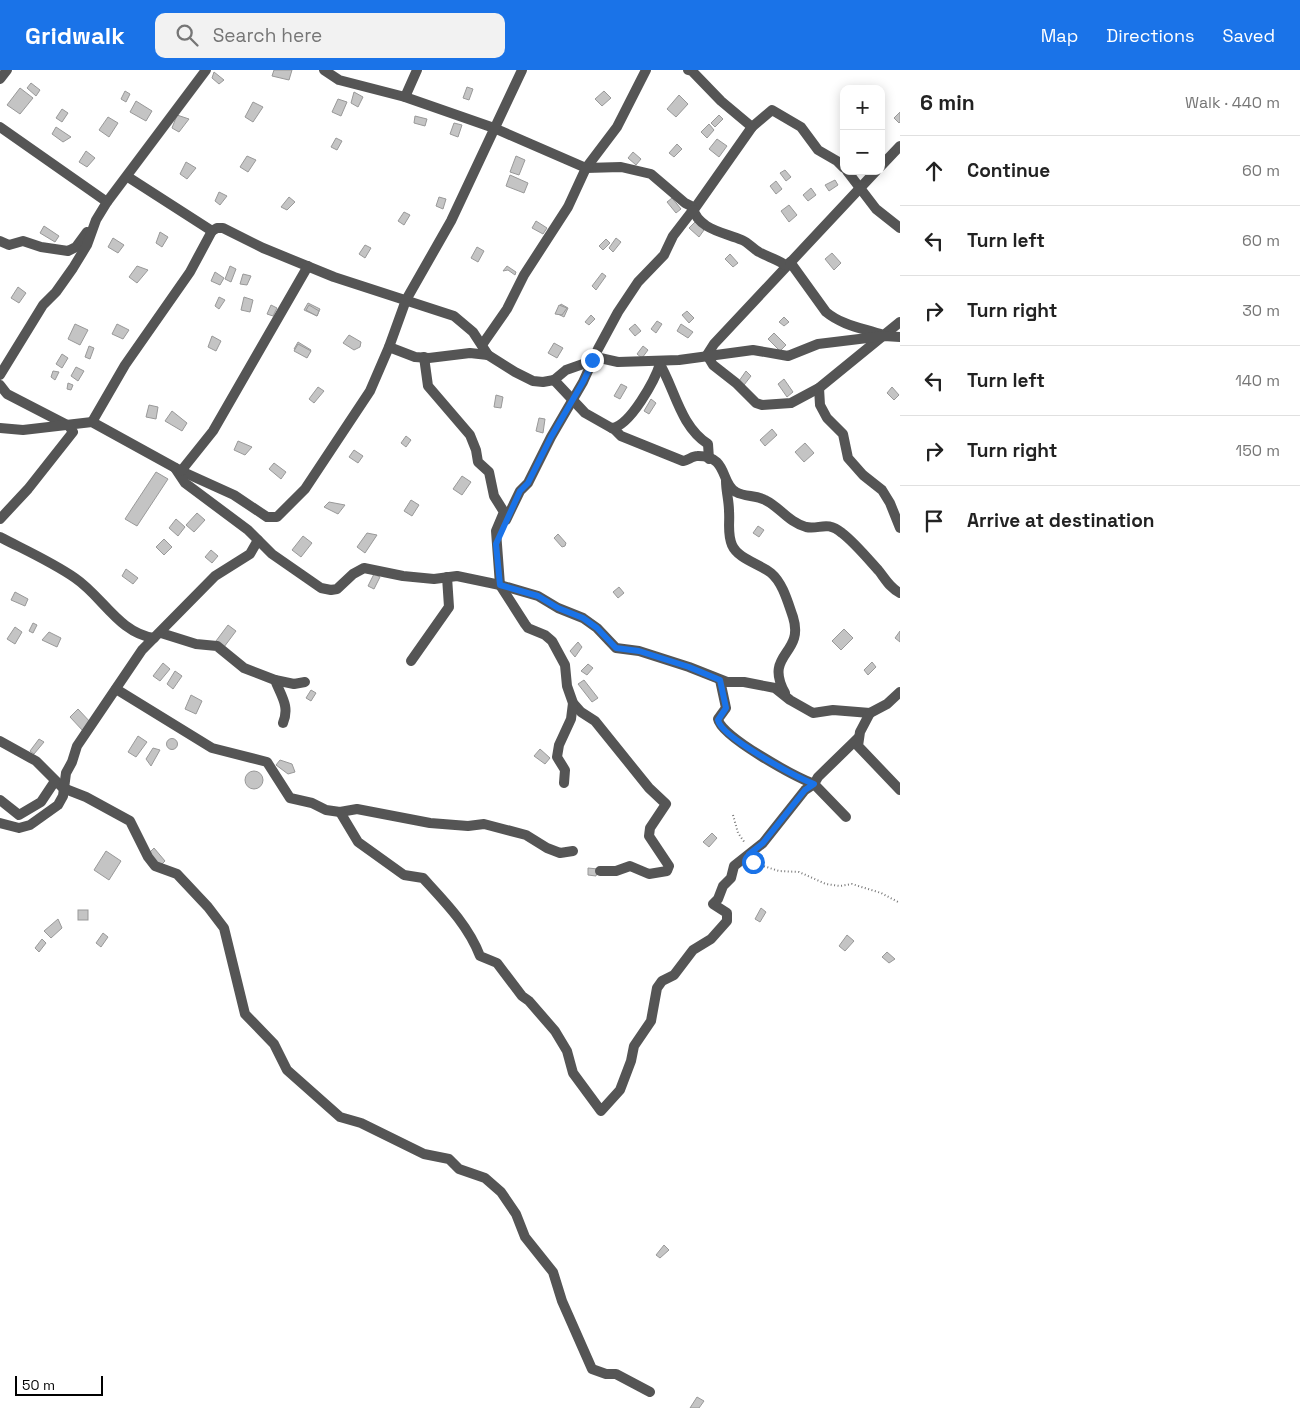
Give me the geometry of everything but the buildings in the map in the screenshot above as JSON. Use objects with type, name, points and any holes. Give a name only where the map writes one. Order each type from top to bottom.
[{"type":"street","points":[[0,79],[7,70]]},
{"type":"street","points":[[0,241],[9,245],[23,241],[41,247],[71,250],[80,242],[107,202],[128,178],[206,70]]},
{"type":"street","points":[[324,70],[339,80],[405,97],[494,128],[586,168],[621,167],[651,174],[693,209],[699,221],[709,228],[743,241],[760,253],[788,264],[826,312],[833,318],[844,324],[884,336]]},
{"type":"street","points":[[405,97],[417,70]]},
{"type":"street","points":[[0,428],[23,430],[92,422],[178,469],[234,495],[267,518],[277,517],[308,485],[370,391],[390,347],[406,300],[451,221],[522,70]]},
{"type":"street","points":[[482,345],[507,309],[524,275],[568,207],[586,168],[617,127],[646,70]]},
{"type":"street","points":[[688,70],[692,71],[721,101],[752,127]]},
{"type":"street","points":[[496,544],[520,491],[528,483],[618,312],[638,282],[664,255],[673,236],[697,206],[752,127],[766,113],[775,110],[801,128],[818,150],[840,164]]},
{"type":"street","points":[[0,127],[107,202]]},
{"type":"street","points":[[885,162],[900,146]]},
{"type":"street","points":[[850,175],[876,210],[900,228]]},
{"type":"street","points":[[707,355],[714,344],[872,175]]},
{"type":"street","points":[[128,178],[212,231]]},
{"type":"street","points":[[0,376],[42,305],[56,292],[73,268],[87,245],[96,220]]},
{"type":"street","points":[[92,422],[126,365],[190,272],[212,231],[217,228],[223,228],[263,248],[358,286],[454,316],[473,332],[488,355]]},
{"type":"street","points":[[178,469],[213,431],[308,266]]},
{"type":"street","points":[[707,355],[713,365],[759,405],[791,403],[819,388],[900,322]]},
{"type":"street","points":[[390,347],[409,356],[424,357],[470,353],[488,355],[532,380],[554,380],[566,370],[600,358],[618,362],[659,362],[753,350],[788,356],[818,344],[884,336],[900,337]]},
{"type":"street","points":[[424,357],[428,386],[470,435],[478,462],[489,472],[494,496],[503,508],[503,514],[496,531],[500,585],[528,628],[545,635],[562,656],[569,696],[574,703],[581,712],[594,721],[666,804],[650,828],[649,836],[669,866],[667,871],[649,874],[630,866],[616,871],[600,871]]},
{"type":"street","points":[[612,428],[621,426],[630,416],[655,377],[659,362]]},
{"type":"street","points":[[659,362],[668,377],[676,404],[693,431],[708,444],[709,459]]},
{"type":"street","points":[[554,380],[585,413],[612,428],[630,441],[680,460],[687,460],[696,456],[709,459],[722,467],[726,480],[730,514],[728,527],[732,546],[738,553],[771,573],[778,580],[794,620],[795,641],[780,662],[777,674],[787,698]]},
{"type":"street","points":[[0,385],[7,394],[69,426],[73,430],[72,434],[0,519]]},
{"type":"street","points":[[819,388],[820,405],[827,418],[843,434],[848,458],[882,490],[893,509],[900,528]]},
{"type":"street","points":[[178,469],[185,483],[258,540],[272,554],[321,588],[337,589],[353,574],[364,568],[403,576],[434,579],[457,576],[500,585],[538,596],[558,608],[583,618],[597,628],[616,648],[639,651],[689,667],[720,680],[775,688],[787,698],[813,713],[833,710],[870,713],[887,704],[900,692]]},
{"type":"street","points":[[726,480],[732,489],[738,493],[758,496],[768,501],[791,520],[807,527],[826,525],[838,530],[868,559],[888,584],[900,593]]},
{"type":"street","points":[[0,537],[75,578],[129,629],[151,638],[217,646],[244,668],[275,680],[294,684],[306,682]]},
{"type":"street","points":[[0,823],[19,828],[30,825],[58,805],[63,796],[66,773],[77,746],[151,638],[215,576],[250,554],[258,540]]},
{"type":"street","points":[[411,661],[449,607],[448,577]]},
{"type":"street","points":[[275,680],[286,706],[283,723]]},
{"type":"street","points":[[720,680],[726,708],[718,720],[731,737],[814,784],[846,817]]},
{"type":"street","points":[[116,689],[212,748],[255,757],[267,762],[290,798],[340,812],[357,810],[391,814],[412,821],[468,826],[484,824],[526,835],[547,848],[560,852],[573,851]]},
{"type":"street","points":[[564,783],[565,770],[557,757],[559,745],[571,719],[574,703]]},
{"type":"street","points":[[340,812],[358,842],[404,875],[423,878],[450,908],[472,935],[480,956],[497,963],[522,996],[529,1001],[555,1031],[567,1052],[573,1073],[601,1111],[620,1090],[631,1061],[634,1046],[651,1021],[657,988],[662,981],[674,974],[693,950],[711,939],[727,921],[726,913],[714,906],[714,902],[718,899],[723,886],[731,878],[734,866],[763,843],[805,790],[814,784],[818,777],[858,738],[870,713]]},
{"type":"street","points":[[858,738],[858,746],[900,790]]},
{"type":"street","points":[[0,741],[36,761],[54,781],[64,788],[86,797],[130,821],[148,857],[155,866],[177,874],[219,920],[224,928],[231,953],[245,1014],[274,1044],[287,1070],[340,1117],[361,1123],[424,1154],[449,1159],[458,1169],[480,1176],[491,1182],[501,1192],[516,1214],[525,1237],[553,1272],[562,1301],[592,1370],[606,1374],[616,1374],[650,1392]]},
{"type":"street","points":[[0,800],[19,815],[41,802],[54,781]]},
{"type":"path","points":[[733,815],[738,833],[753,862],[759,866],[779,871],[799,872],[826,884],[840,886],[852,884],[881,893],[900,903]]},
{"type":"route","points":[[592,360],[594,359],[539,459],[528,483],[520,491],[496,544],[500,585],[538,596],[558,608],[575,613],[597,628],[616,648],[639,651],[689,667],[720,680],[726,708],[719,717],[720,725],[731,737],[768,760],[814,784],[805,790],[763,843],[749,854],[753,862]]}]
